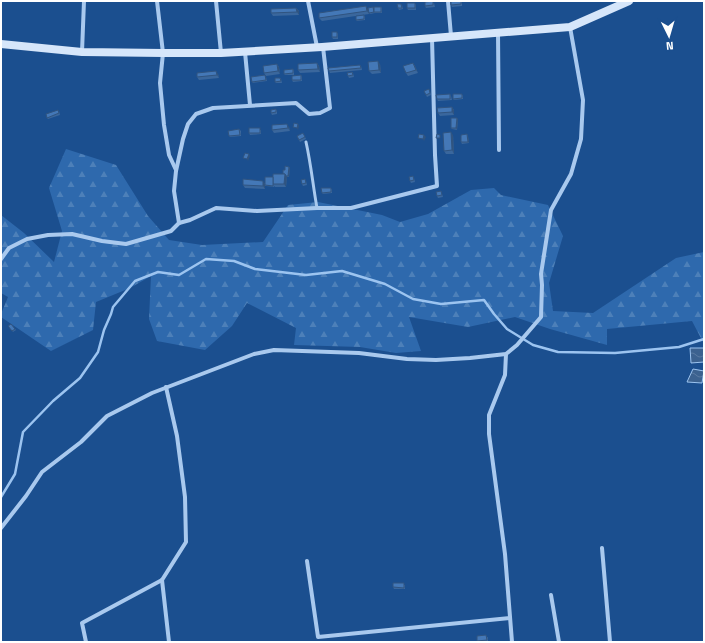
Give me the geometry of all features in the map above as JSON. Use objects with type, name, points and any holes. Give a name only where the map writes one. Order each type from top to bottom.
[{"type":"street","points":[[82,52],[84,1]]},
{"type":"street","points":[[157,1],[163,53],[160,83],[164,125],[169,155],[176,171]]},
{"type":"street","points":[[216,1],[221,53]]},
{"type":"street","points":[[178,223],[174,191],[176,171],[188,124],[196,114],[213,108],[250,105],[296,103],[309,114],[320,113],[330,108],[320,47],[308,1]]},
{"type":"street","points":[[448,1],[450,36]]},
{"type":"street","points":[[1,44],[82,52],[163,53],[221,53],[320,47],[570,27],[613,4],[629,1]]},
{"type":"street","points":[[1,528],[26,496],[42,472],[81,442],[106,416],[166,387],[254,354],[274,350],[358,353],[407,360],[436,360],[506,354],[517,345],[541,317],[541,274],[551,210],[571,174],[581,139],[583,100],[570,27]]},
{"type":"street","points":[[498,32],[499,150]]},
{"type":"street","points":[[1,259],[9,248],[27,239],[41,236],[72,234],[102,241],[126,244],[171,231],[178,223],[190,220],[216,208],[256,211],[351,208],[437,186],[432,38]]},
{"type":"street","points":[[245,51],[250,105]]},
{"type":"street","points":[[506,354],[505,375],[489,415],[488,434],[505,554],[512,642]]},
{"type":"street","points":[[86,642],[82,623],[162,580],[186,542],[185,497],[177,436],[166,387]]},
{"type":"street","points":[[602,548],[610,642]]},
{"type":"street","points":[[307,561],[318,637],[510,618]]},
{"type":"street","points":[[162,580],[169,642]]},
{"type":"street","points":[[551,595],[559,642]]},
{"type":"lane","points":[[306,142],[317,208]]},
{"type":"green space","points":[[66,149],[116,165],[148,216],[169,240],[202,245],[263,242],[288,205],[318,202],[382,215],[400,222],[428,214],[471,190],[494,188],[501,195],[548,205],[563,236],[549,283],[553,311],[593,313],[676,258],[704,252],[704,344],[692,321],[607,329],[607,345],[550,329],[515,317],[468,327],[409,317],[421,351],[396,353],[360,347],[294,345],[296,328],[247,303],[232,326],[205,350],[157,341],[149,319],[151,276],[130,288],[96,302],[93,330],[51,351],[1,317],[8,297],[1,293],[1,215],[24,233],[54,262],[62,231],[49,188]]},
{"type":"water","points":[[690,348],[704,348],[704,362],[691,363]]},
{"type":"water","points":[[693,369],[704,371],[702,383],[687,382]]},
{"type":"building","points":[[433,1],[433,5],[425,6],[425,2]]},
{"type":"building","points":[[451,1],[461,1],[461,4],[451,5]]},
{"type":"building","points":[[407,3],[415,3],[415,8],[407,8]]},
{"type":"building","points":[[397,4],[401,4],[402,8],[398,8]]},
{"type":"building","points":[[366,6],[367,11],[319,18],[319,13]]},
{"type":"building","points":[[373,7],[374,12],[369,13],[368,8]]},
{"type":"building","points":[[374,7],[381,7],[381,12],[374,12]]},
{"type":"building","points":[[296,8],[297,12],[271,13],[271,9]]},
{"type":"building","points":[[364,15],[364,19],[356,20],[356,16]]},
{"type":"building","points":[[332,32],[337,32],[337,37],[332,37]]},
{"type":"building","points":[[378,61],[379,70],[369,71],[368,62]]},
{"type":"building","points":[[317,63],[318,69],[298,70],[298,64]]},
{"type":"building","points":[[413,63],[416,70],[406,73],[403,66]]},
{"type":"building","points":[[277,64],[278,71],[264,73],[263,66]]},
{"type":"building","points":[[360,65],[361,68],[329,71],[328,68]]},
{"type":"building","points":[[293,69],[293,73],[284,74],[284,70]]},
{"type":"building","points":[[216,71],[217,75],[197,77],[197,73]]},
{"type":"building","points":[[352,72],[353,75],[348,76],[347,73]]},
{"type":"building","points":[[265,75],[266,80],[252,82],[251,77]]},
{"type":"building","points":[[301,75],[301,80],[292,80],[292,76]]},
{"type":"building","points":[[275,78],[280,78],[281,81],[275,82]]},
{"type":"building","points":[[429,89],[430,93],[426,95],[424,91]]},
{"type":"building","points":[[450,94],[450,99],[437,99],[436,95]]},
{"type":"building","points":[[453,94],[462,94],[462,98],[453,99]]},
{"type":"building","points":[[452,107],[452,112],[438,113],[437,108]]},
{"type":"building","points":[[276,109],[276,112],[271,113],[271,110]]},
{"type":"building","points":[[58,110],[59,113],[47,118],[46,114]]},
{"type":"building","points":[[451,118],[457,118],[456,128],[451,128]]},
{"type":"building","points":[[294,123],[298,124],[297,128],[293,127]]},
{"type":"building","points":[[287,124],[288,128],[272,130],[272,125]]},
{"type":"building","points":[[249,128],[260,128],[260,133],[249,133]]},
{"type":"building","points":[[239,129],[240,135],[229,136],[228,131]]},
{"type":"building","points":[[451,132],[452,150],[444,151],[443,133]]},
{"type":"building","points":[[303,133],[305,137],[299,140],[297,136]]},
{"type":"building","points":[[419,134],[424,135],[423,139],[418,138]]},
{"type":"building","points":[[437,134],[440,135],[440,138],[436,138]]},
{"type":"building","points":[[467,134],[468,142],[461,142],[461,135]]},
{"type":"building","points":[[245,153],[249,154],[247,159],[243,158]]},
{"type":"building","points":[[285,166],[289,167],[288,176],[283,174]]},
{"type":"building","points":[[273,174],[285,174],[284,184],[273,184]]},
{"type":"building","points":[[413,176],[414,180],[410,181],[409,177]]},
{"type":"building","points":[[265,177],[273,177],[273,186],[265,185]]},
{"type":"building","points":[[243,179],[263,181],[263,186],[243,185]]},
{"type":"building","points":[[305,179],[306,183],[302,184],[301,180]]},
{"type":"building","points":[[321,188],[331,188],[331,192],[322,193]]},
{"type":"building","points":[[441,191],[442,195],[437,196],[436,192]]},
{"type":"building","points":[[11,324],[15,329],[12,331],[8,326]]},
{"type":"building","points":[[393,583],[404,583],[404,588],[393,587]]},
{"type":"building","points":[[486,635],[487,640],[477,641],[477,636]]},
{"type":"waterway","points":[[1,497],[15,474],[23,432],[53,401],[80,378],[98,352],[104,330],[113,307],[135,281],[158,272],[179,275],[206,259],[234,261],[255,269],[306,275],[342,271],[385,284],[413,299],[441,304],[484,300],[507,329],[533,345],[558,352],[615,353],[679,347],[704,339]]}]
